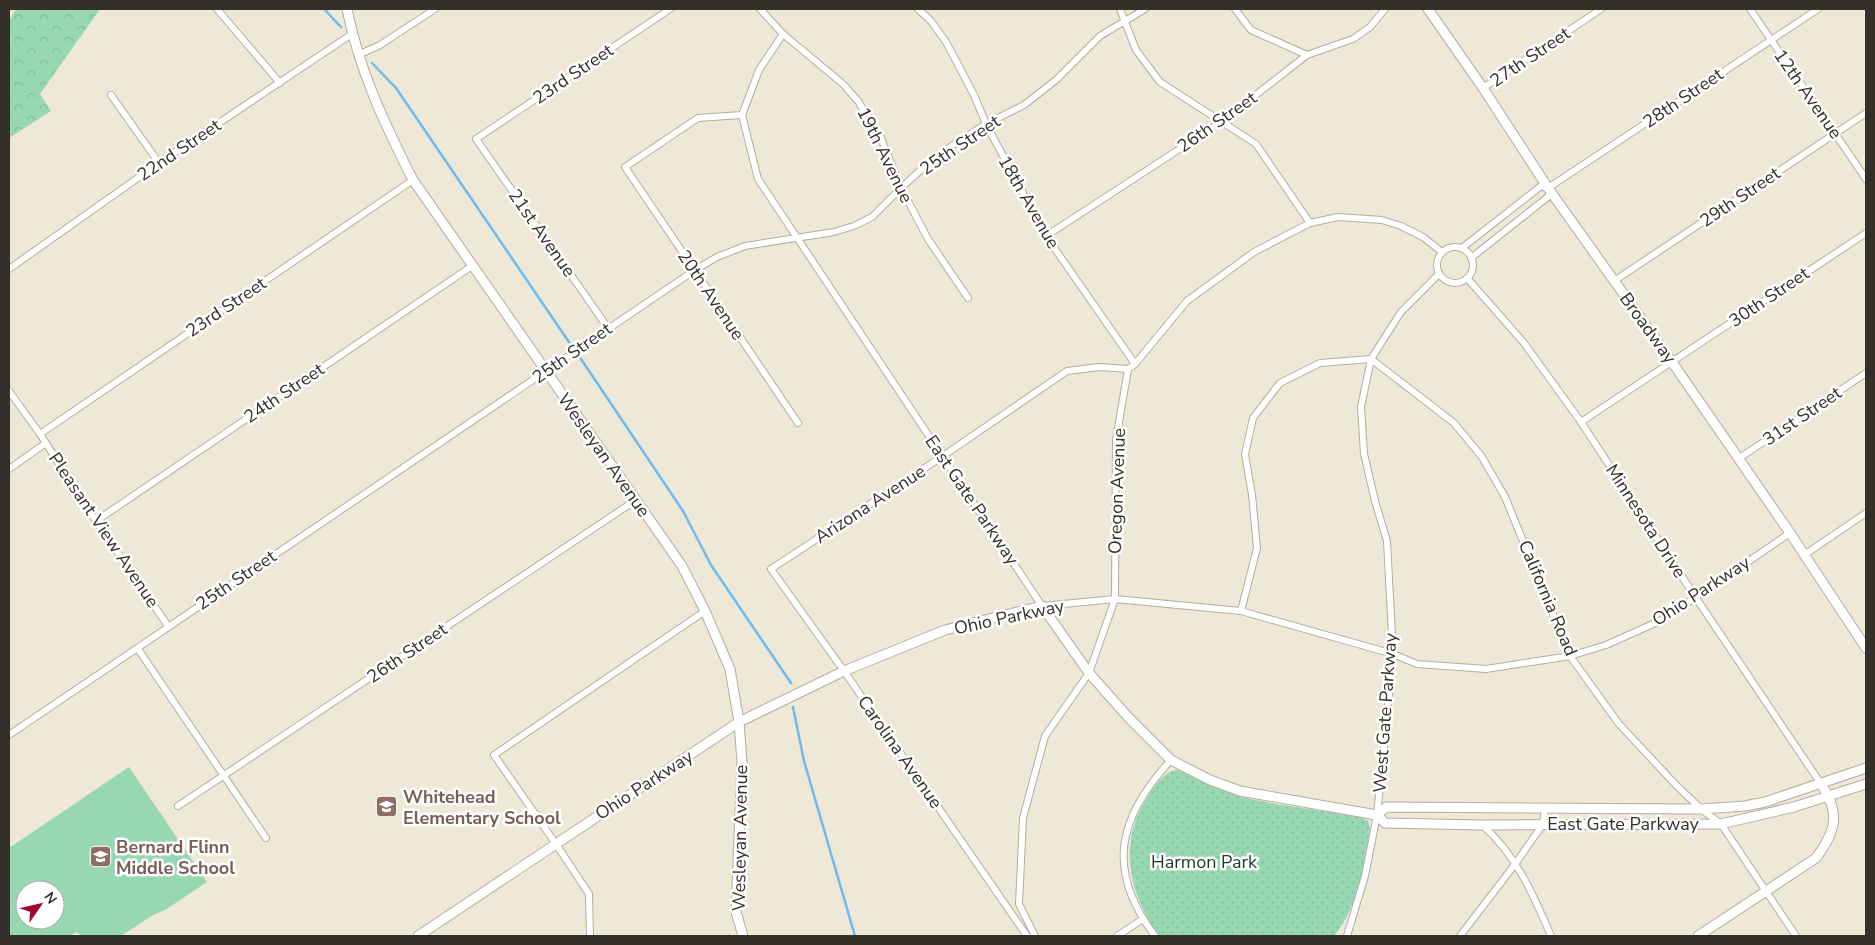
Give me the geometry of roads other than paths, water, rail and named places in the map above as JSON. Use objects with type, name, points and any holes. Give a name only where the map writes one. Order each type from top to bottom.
[{"type":"street","points":[[216,9],[280,83]]},
{"type":"street","name":"Wesleyan Avenue","points":[[347,9],[358,55],[385,125],[413,180],[682,566],[705,611],[730,669],[739,722],[742,762],[736,912],[743,936]]},
{"type":"street","points":[[358,55],[380,45],[434,9]]},
{"type":"street","name":"23rd Street","points":[[476,139],[670,9]]},
{"type":"street","name":"19th Avenue","points":[[760,9],[783,34],[843,84],[858,101],[880,138],[901,188],[928,239],[968,298]]},
{"type":"street","name":"18th Avenue","points":[[918,9],[931,21],[946,42],[974,95],[986,124],[1046,236],[1135,364]]},
{"type":"street","points":[[1120,9],[1136,50],[1160,82],[1256,144],[1310,223]]},
{"type":"street","name":"25th Street","points":[[9,735],[695,270],[717,257],[745,246],[834,232],[854,226],[872,217],[936,156],[986,124],[1024,105],[1056,80],[1100,36],[1145,9]]},
{"type":"street","points":[[1234,9],[1251,30],[1307,55]]},
{"type":"street","name":"26th Street","points":[[1046,236],[1220,122],[1307,55],[1353,39],[1370,27],[1384,9]]},
{"type":"street","name":"Broadway","points":[[1428,9],[1483,88],[1548,188],[1672,362],[1790,533],[1866,648]]},
{"type":"street","name":"27th Street","points":[[1483,88],[1601,9]]},
{"type":"street","name":"12th Avenue","points":[[1750,9],[1770,41],[1866,179]]},
{"type":"street","name":"28th Street","points":[[1548,188],[1818,9]]},
{"type":"street","name":"22nd Street","points":[[9,269],[158,163],[352,34]]},
{"type":"street","points":[[742,114],[759,70],[783,34]]},
{"type":"street","points":[[111,95],[158,163]]},
{"type":"street","name":"29th Street","points":[[1614,281],[1866,113]]},
{"type":"street","name":"20th Avenue","points":[[742,114],[698,118],[625,167],[798,423]]},
{"type":"street","name":"East Gate Parkway","points":[[742,114],[758,180],[797,239],[1042,606],[1089,673],[1129,718],[1171,760],[1210,780],[1240,791],[1377,815],[1385,823],[1482,825],[1721,824],[1794,807],[1866,784]]},
{"type":"street","name":"21st Avenue","points":[[476,139],[608,328]]},
{"type":"street","name":"23rd Street","points":[[40,434],[413,180]]},
{"type":"street","points":[[1462,248],[1541,186],[1548,188],[1549,196],[1471,258]]},
{"type":"street","points":[[1128,369],[1135,364],[1187,301],[1254,252],[1310,223],[1338,217],[1382,220],[1401,226],[1423,237],[1442,252]]},
{"type":"street","name":"30th Street","points":[[1581,422],[1866,233]]},
{"type":"street","points":[[1451,247],[1462,248],[1467,251],[1471,258],[1473,268],[1467,278],[1457,283],[1452,283],[1439,274],[1437,262],[1442,252],[1451,247]]},
{"type":"street","name":"24th Street","points":[[96,521],[472,266]]},
{"type":"street","name":"West Gate Parkway","points":[[1347,936],[1365,876],[1377,815],[1393,654],[1387,541],[1364,454],[1361,407],[1371,359],[1401,312],[1439,274]]},
{"type":"street","name":"Minnesota Drive","points":[[1467,278],[1524,343],[1581,422],[1696,598],[1830,797],[1836,818],[1829,841],[1816,858],[1698,936]]},
{"type":"street","points":[[1241,611],[1257,548],[1252,495],[1245,454],[1253,418],[1280,383],[1304,371],[1320,364],[1371,359]]},
{"type":"street","name":"California Road","points":[[1371,359],[1454,423],[1482,457],[1505,497],[1570,656],[1619,724],[1675,784],[1701,809],[1721,824],[1796,936]]},
{"type":"street","name":"Arizona Avenue","points":[[771,569],[943,456],[1066,371],[1099,366],[1128,369]]},
{"type":"street","name":"Oregon Avenue","points":[[1035,936],[1019,904],[1023,818],[1045,736],[1089,673],[1115,599],[1116,440],[1128,369]]},
{"type":"street","name":"31st Street","points":[[1738,458],[1866,373]]},
{"type":"street","points":[[9,392],[40,434]]},
{"type":"street","name":"Pleasant View Avenue","points":[[40,434],[96,521],[168,626]]},
{"type":"street","points":[[9,469],[46,443]]},
{"type":"street","name":"26th Street","points":[[178,806],[636,500]]},
{"type":"street","points":[[1804,555],[1866,513]]},
{"type":"street","name":"Ohio Parkway","points":[[418,936],[739,722],[844,671],[945,630],[1042,606],[1115,599],[1241,611],[1393,654],[1417,664],[1486,669],[1570,656],[1606,645],[1662,620],[1790,533]]},
{"type":"street","name":"Carolina Avenue","points":[[771,569],[844,671],[1027,936]]},
{"type":"street","points":[[590,936],[589,894],[494,755],[705,611]]},
{"type":"street","points":[[138,649],[266,838]]},
{"type":"street","points":[[1155,936],[1143,919],[1131,894],[1123,857],[1123,846],[1138,802],[1171,760]]},
{"type":"street","name":"East Gate Parkway","points":[[1377,815],[1386,807],[1701,809],[1745,806],[1765,802],[1866,768]]},
{"type":"street","points":[[1460,936],[1516,863],[1543,824],[1545,808]]},
{"type":"street","points":[[1482,825],[1501,843],[1516,863],[1551,936]]},
{"type":"street","points":[[1117,936],[1143,919]]},
{"type":"waterway","points":[[324,9],[341,27]]},
{"type":"waterway","points":[[372,63],[396,88],[571,345]]},
{"type":"waterway","points":[[579,356],[683,511],[711,565],[791,683]]},
{"type":"waterway","points":[[793,707],[804,761],[855,936]]},
{"type":"place","name":"Whitehead Elementary School","points":[[387,807]]},
{"type":"place","name":"Bernard Flinn Middle School","points":[[100,857]]},
{"type":"park label","name":"Harmon Park","points":[[1204,862]]}]
